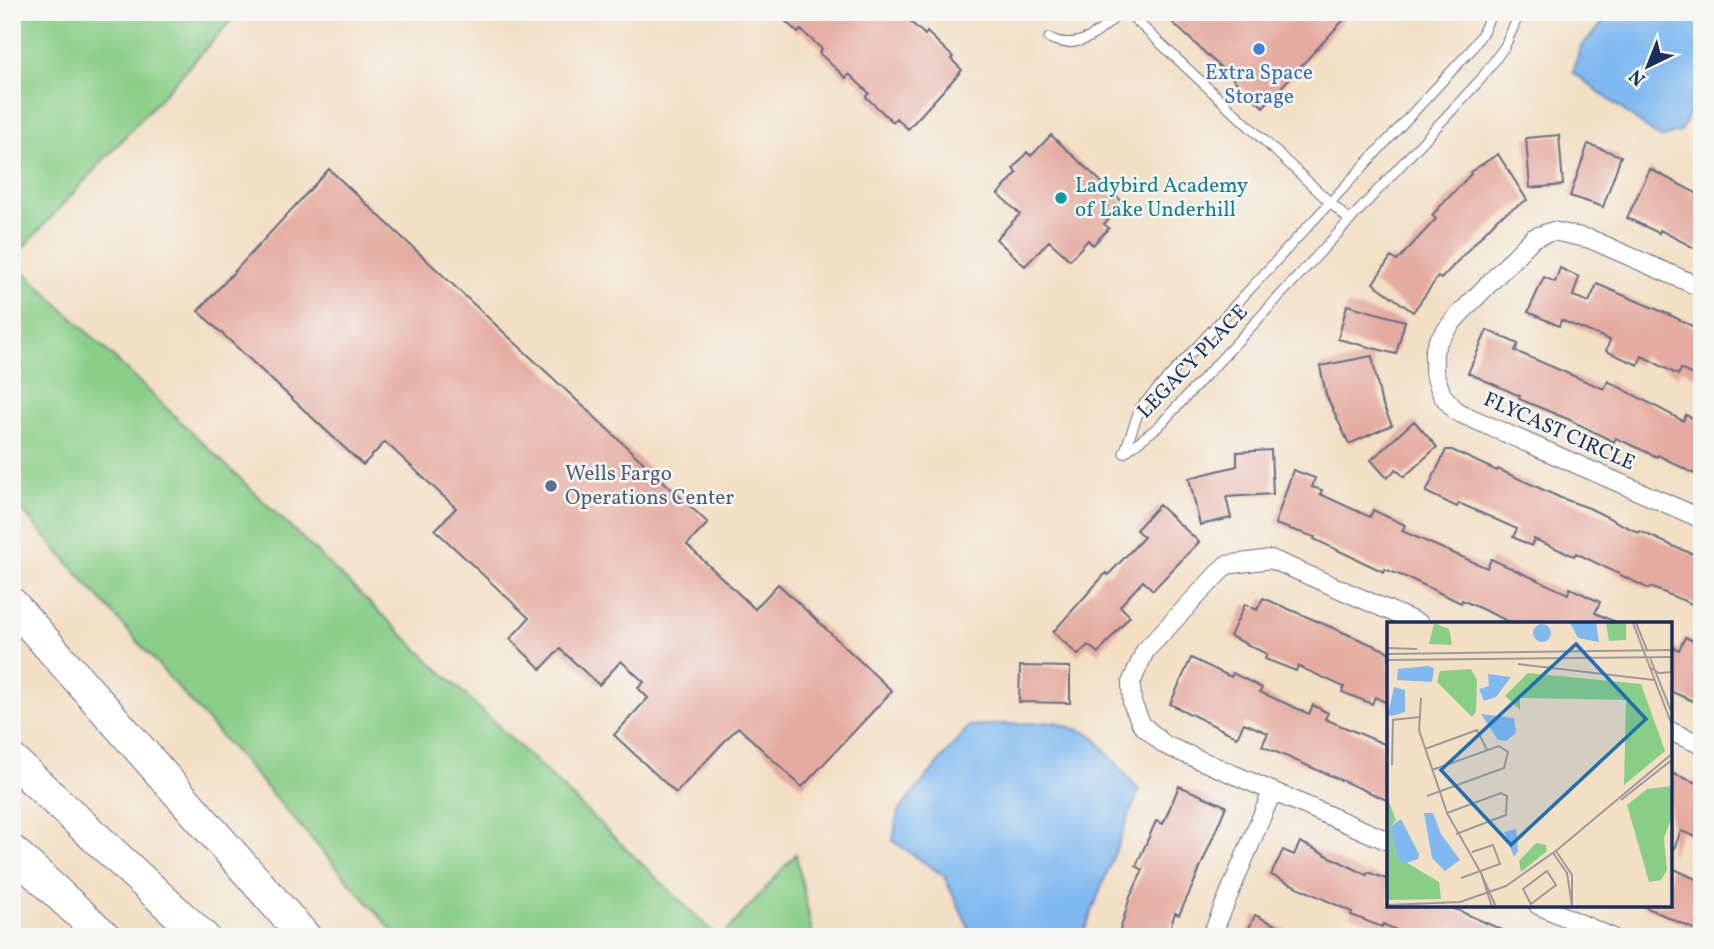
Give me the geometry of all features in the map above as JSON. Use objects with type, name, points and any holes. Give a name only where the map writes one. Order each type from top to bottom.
[{"type":"highway","points":[[12,604],[305,937]]},
{"type":"highway","points":[[12,760],[203,937]]},
{"type":"highway","points":[[12,851],[105,937]]},
{"type":"street","name":"FLYCAST CIRCLE","points":[[1702,288],[1590,239],[1553,231],[1533,238],[1454,320],[1438,341],[1434,352],[1434,372],[1442,395],[1457,412],[1702,519]]},
{"type":"street","points":[[1387,841],[1165,745],[1142,725],[1132,703],[1131,683],[1145,651],[1226,565],[1271,559],[1415,622]]},
{"type":"street","points":[[1672,733],[1702,745]]},
{"type":"street","points":[[1211,937],[1272,792]]},
{"type":"street","points":[[1543,907],[1611,937]]},
{"type":"lane","points":[[1049,38],[1067,42],[1083,41],[1104,29],[1121,12]]},
{"type":"lane","points":[[1126,12],[1350,221]]},
{"type":"lane","name":"LEGACY PLACE","points":[[1492,12],[1471,50],[1140,408],[1124,453],[1159,426],[1488,71],[1505,46],[1520,12]]},
{"type":"green space","points":[[12,12],[239,12],[12,260]]},
{"type":"green space","points":[[12,260],[718,937],[398,937],[12,499]]},
{"type":"green space","points":[[796,854],[813,937],[722,937]]},
{"type":"water","points":[[1613,12],[1702,12],[1702,87],[1681,131],[1660,138],[1573,72],[1580,48]]},
{"type":"water","points":[[1054,722],[1091,734],[1139,790],[1082,937],[973,937],[944,876],[893,841],[898,812],[969,726]]},
{"type":"building","points":[[776,12],[900,12],[925,35],[927,32],[953,57],[951,59],[962,70],[908,129],[896,118],[893,122],[866,97],[869,93],[849,74],[846,78],[819,53],[822,49],[801,30],[798,33]]},
{"type":"building","name":"Extra Space Storage","points":[[1183,12],[1351,12],[1263,107],[1173,23]]},
{"type":"building","name":"Ladybird Academy of Lake Underhill","points":[[1051,135],[1124,203],[1104,224],[1109,228],[1093,245],[1088,240],[1070,260],[1049,241],[1025,266],[996,239],[1020,214],[998,194],[1017,173],[1013,169],[1027,152],[1031,156]]},
{"type":"building","points":[[1559,135],[1563,185],[1530,188],[1526,138]]},
{"type":"building","points":[[1588,144],[1621,156],[1603,207],[1570,196]]},
{"type":"building","points":[[1498,154],[1527,200],[1498,218],[1441,279],[1438,277],[1413,312],[1373,283],[1391,257],[1397,261],[1436,219],[1432,215],[1470,172]]},
{"type":"building","name":"Wells Fargo Operations Center","points":[[329,169],[708,523],[687,545],[755,609],[778,584],[892,691],[802,787],[738,727],[676,793],[614,735],[648,698],[638,688],[644,682],[621,661],[599,685],[560,649],[541,669],[510,639],[529,618],[435,530],[456,508],[385,442],[363,465],[198,311]]},
{"type":"building","points":[[1650,169],[1702,196],[1702,238],[1696,249],[1660,230],[1659,233],[1627,218]]},
{"type":"building","points":[[1560,268],[1579,277],[1573,296],[1589,302],[1597,284],[1702,331],[1702,380],[1681,369],[1678,375],[1642,356],[1638,365],[1606,351],[1610,340],[1561,320],[1559,326],[1528,312],[1544,277],[1555,282]]},
{"type":"building","points":[[1347,305],[1405,321],[1396,354],[1338,339]]},
{"type":"building","points":[[1487,330],[1518,344],[1515,351],[1604,389],[1608,381],[1683,421],[1686,415],[1702,424],[1702,459],[1694,474],[1658,455],[1657,457],[1616,438],[1614,442],[1468,373]]},
{"type":"building","points":[[1372,356],[1381,401],[1392,425],[1349,444],[1326,395],[1320,366]]},
{"type":"building","points":[[1414,421],[1437,447],[1404,477],[1396,469],[1387,478],[1371,460]]},
{"type":"building","points":[[1271,450],[1273,494],[1226,497],[1231,518],[1200,525],[1189,478],[1237,466],[1237,452]]},
{"type":"building","points":[[1446,450],[1452,450],[1497,471],[1498,469],[1639,533],[1640,531],[1702,557],[1702,608],[1650,587],[1649,589],[1576,553],[1574,556],[1534,539],[1531,546],[1513,537],[1517,529],[1459,503],[1457,507],[1426,492]]},
{"type":"building","points":[[1293,470],[1315,478],[1312,487],[1322,490],[1320,494],[1370,517],[1373,510],[1405,525],[1402,531],[1487,568],[1491,559],[1568,594],[1570,588],[1600,602],[1595,613],[1615,622],[1510,622],[1413,580],[1385,569],[1384,572],[1314,539],[1315,537],[1275,524]]},
{"type":"building","points":[[1159,505],[1199,542],[1153,590],[1143,581],[1120,606],[1130,616],[1098,653],[1088,645],[1078,655],[1053,632],[1106,573],[1108,575],[1144,537],[1136,530]]},
{"type":"building","points":[[1263,598],[1387,651],[1387,703],[1375,697],[1372,704],[1342,692],[1344,687],[1298,666],[1296,671],[1265,659],[1267,654],[1230,636],[1245,604],[1257,610]]},
{"type":"building","points":[[1685,637],[1702,645],[1702,705],[1672,692],[1672,647],[1679,650]]},
{"type":"building","points":[[1191,658],[1231,677],[1233,673],[1262,688],[1260,692],[1309,714],[1313,705],[1328,713],[1325,719],[1387,745],[1387,800],[1262,746],[1268,733],[1244,723],[1237,737],[1170,704]]},
{"type":"building","points":[[1020,666],[1070,667],[1070,703],[1019,702]]},
{"type":"building","points":[[1674,774],[1702,785],[1702,839],[1681,831],[1672,854]]},
{"type":"building","points":[[1179,786],[1226,806],[1179,915],[1175,913],[1167,937],[1118,937],[1130,897],[1143,870],[1136,866],[1156,821],[1163,824]]},
{"type":"building","points":[[1300,842],[1367,875],[1368,872],[1387,879],[1387,907],[1450,907],[1518,937],[1411,937],[1383,924],[1382,927],[1351,915],[1352,912],[1271,875],[1283,850],[1294,855]]},
{"type":"building","points":[[1672,868],[1702,882],[1702,933],[1645,907],[1672,907]]},
{"type":"building","points":[[1255,915],[1300,937],[1245,937]]},
{"type":"place","name":"Extra Space Storage","points":[[1259,49]]},
{"type":"place","name":"Ladybird Academy of Lake Underhill","points":[[1061,198]]},
{"type":"place","name":"Wells Fargo Operations Center","points":[[551,486]]}]
